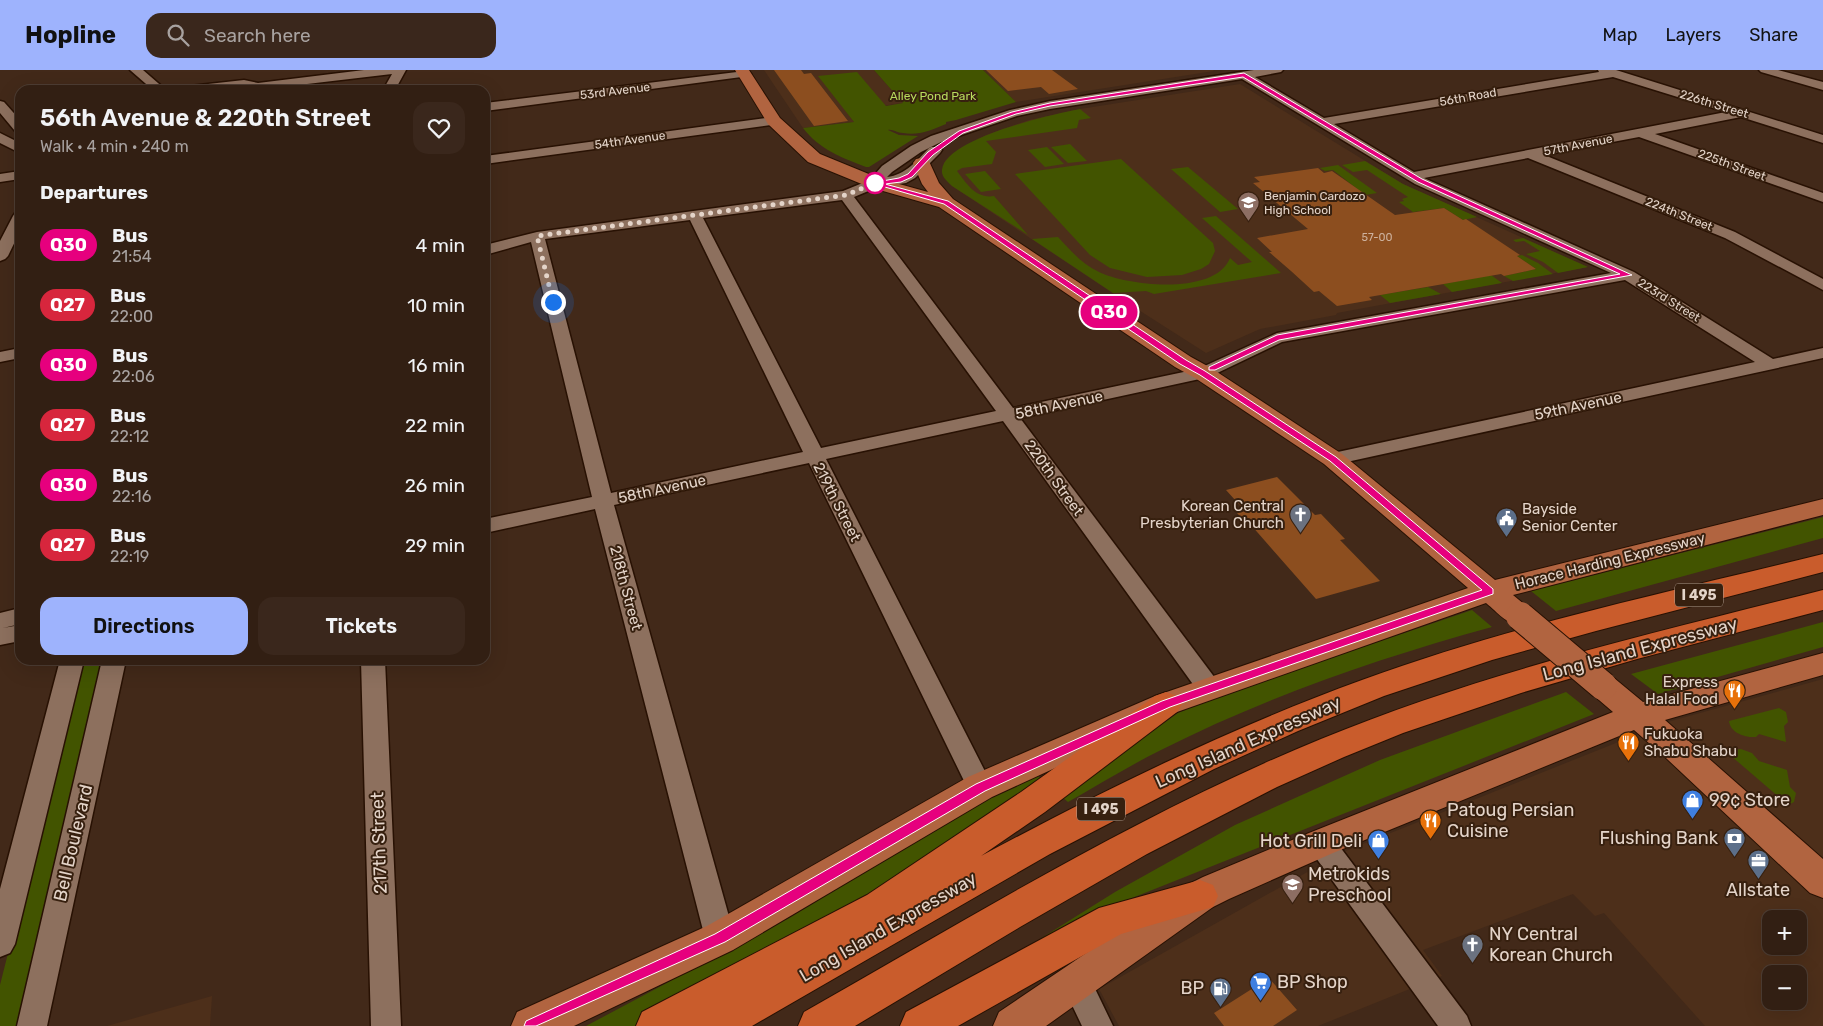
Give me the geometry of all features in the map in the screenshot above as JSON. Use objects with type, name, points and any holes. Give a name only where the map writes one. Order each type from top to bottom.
[{"type":"highway","name":"Long Island Expressway","points":[[715,1026],[1010,858],[1128,796],[1220,751],[1372,688],[1510,643],[1823,563]]},
{"type":"highway","name":"Long Island Expressway","points":[[818,1026],[1123,850],[1230,796],[1332,748],[1426,712],[1546,674],[1823,600]]},
{"type":"highway","points":[[656,1026],[880,906],[1033,802],[1166,704]]},
{"type":"highway","points":[[920,1026],[1112,920],[1200,896]]},
{"type":"main road","points":[[743,72],[774,121],[814,158],[875,183],[946,203]]},
{"type":"main road","points":[[922,163],[931,184],[946,203],[1183,362],[1203,373],[1333,459],[1638,715],[1823,882]]},
{"type":"main road","name":"Horace Harding Expressway","points":[[531,1026],[720,938],[980,787],[1166,704],[1490,591],[1823,507]]},
{"type":"main road","points":[[1013,1026],[1200,896],[1321,843],[1638,715],[1823,664]]},
{"type":"street","points":[[136,70],[154,85]]},
{"type":"street","points":[[263,85],[275,70]]},
{"type":"street","points":[[283,85],[394,70]]},
{"type":"street","points":[[392,85],[400,70]]},
{"type":"street","points":[[875,183],[887,169],[916,149],[936,139],[961,132],[990,120],[1050,104],[1277,70]]},
{"type":"street","points":[[1765,70],[1823,86]]},
{"type":"street","name":"226th Street","points":[[1608,71],[1823,139]]},
{"type":"street","name":"56th Road","points":[[1322,122],[1608,71]]},
{"type":"street","name":"53rd Avenue","points":[[490,106],[743,72]]},
{"type":"street","name":"223rd Street","points":[[1244,75],[1412,176],[1628,275],[1771,365]]},
{"type":"street","points":[[235,85],[248,85]]},
{"type":"street","name":"57th Avenue","points":[[1412,176],[1743,113]]},
{"type":"street","name":"54th Avenue","points":[[490,159],[774,121]]},
{"type":"street","points":[[490,237],[537,236],[846,195],[875,183],[901,180],[910,175],[931,154],[961,132]]},
{"type":"street","name":"225th Street","points":[[1640,133],[1823,198]]},
{"type":"street","points":[[0,137],[15,147]]},
{"type":"street","name":"224th Street","points":[[1530,154],[1730,235],[1823,285]]},
{"type":"street","points":[[0,178],[15,176]]},
{"type":"street","points":[[0,185],[15,184]]},
{"type":"street","name":"220th Street","points":[[846,195],[1209,688]]},
{"type":"street","name":"219th Street","points":[[695,216],[980,787]]},
{"type":"street","points":[[0,256],[15,226]]},
{"type":"street","points":[[490,249],[537,236]]},
{"type":"street","name":"218th Street","points":[[537,236],[602,501],[720,938]]},
{"type":"street","name":"58th Avenue","points":[[490,525],[1203,373],[1277,338],[1628,275]]},
{"type":"street","points":[[0,344],[15,342]]},
{"type":"street","name":"59th Avenue","points":[[1333,459],[1823,353]]},
{"type":"street","points":[[0,356],[15,354]]},
{"type":"street","points":[[0,620],[15,617]]},
{"type":"street","points":[[0,637],[15,634]]},
{"type":"street","points":[[0,944],[71,665]]},
{"type":"street","name":"Bell Boulevard","points":[[32,1026],[113,665]]},
{"type":"street","name":"217th Street","points":[[373,665],[386,1026]]},
{"type":"street","points":[[1321,843],[1456,1026]]},
{"type":"street","points":[[1076,982],[1098,1026]]},
{"type":"shaded area","points":[[764,70],[874,70],[903,103],[846,111],[854,122],[803,128]]},
{"type":"shaded area","points":[[983,70],[1213,70],[1214,71],[1016,102]]},
{"type":"shaded area","name":"Benjamin Cardozo High School","points":[[1240,84],[1403,184],[1588,267],[1260,329],[1206,353],[952,186],[943,175],[942,170],[945,161],[954,153],[986,135],[1029,120],[1080,109]]},
{"type":"shaded area","points":[[1823,679],[1823,1026],[1705,1026],[1604,913],[1595,916],[1573,894],[1423,950],[1442,976],[1318,1026],[1119,1026],[1099,989],[1343,852],[1671,721]]},
{"type":"shaded area","points":[[212,996],[210,1026],[107,1026]]},
{"type":"green space","name":"Alley Pond Park","points":[[874,70],[983,70],[1016,102],[946,122],[946,124],[920,133],[909,134],[888,130],[899,135],[918,136],[869,167],[866,167],[824,147],[816,142],[803,128],[854,122],[818,76],[857,72],[886,106],[903,103]]},
{"type":"green space","points":[[1080,109],[1091,118],[1079,120],[1077,128],[986,141],[996,152],[992,164],[962,168],[957,171],[972,190],[982,195],[994,196],[1028,235],[952,186],[943,175],[942,170],[948,158],[961,148],[980,138],[1026,122]]},
{"type":"green space","points":[[1070,144],[1087,161],[1068,163],[1051,147]]},
{"type":"green space","points":[[1047,147],[1064,164],[1045,167],[1028,150]]},
{"type":"green space","points":[[1121,159],[1213,243],[1215,251],[1209,264],[1201,269],[1182,275],[1147,277],[1110,268],[1090,255],[1015,174]]},
{"type":"green space","points":[[1365,161],[1403,184],[1477,217],[1463,220],[1444,208],[1413,212],[1399,202],[1404,201],[1402,199],[1408,197],[1367,170],[1353,172],[1342,165]]},
{"type":"green space","points":[[1338,165],[1377,193],[1365,195],[1333,170],[1325,171],[1320,168]]},
{"type":"green space","points":[[1188,167],[1238,209],[1220,212],[1171,169]]},
{"type":"green space","points":[[985,171],[1001,189],[981,192],[965,174]]},
{"type":"green space","points":[[1216,216],[1281,273],[1154,294],[1146,291],[1113,293],[1032,239],[1058,237],[1087,265],[1112,277],[1149,284],[1170,285],[1190,283],[1207,278],[1221,270],[1230,258],[1238,265],[1252,262],[1202,218]]},
{"type":"green space","points":[[1523,238],[1588,267],[1558,273],[1543,262],[1526,254],[1540,251],[1524,241],[1516,242],[1513,240]]},
{"type":"green space","points":[[1522,255],[1538,263],[1553,274],[1513,281],[1504,276],[1536,269],[1517,256]]},
{"type":"green space","points":[[1491,275],[1502,283],[1452,292],[1443,284]]},
{"type":"green space","points":[[1428,287],[1441,294],[1390,303],[1380,295]]},
{"type":"green space","points":[[1823,517],[1823,538],[1556,611],[1531,591]]},
{"type":"green space","points":[[1472,610],[1492,627],[1407,652],[1282,696],[1161,750],[1068,802],[1061,796],[1178,713],[1225,694]]},
{"type":"green space","points":[[1823,622],[1823,647],[1658,694],[1631,674]]},
{"type":"green space","points":[[81,665],[105,665],[22,1026],[0,1026],[0,985]]},
{"type":"green space","points":[[1566,692],[1594,714],[1112,906],[947,997],[1115,892],[1235,825],[1380,760]]},
{"type":"green space","points":[[1779,708],[1786,712],[1788,722],[1784,726],[1786,742],[1759,734],[1756,737],[1743,736],[1735,732],[1730,725],[1729,721]]},
{"type":"green space","points":[[1741,749],[1752,753],[1759,761],[1787,770],[1790,787],[1796,793],[1794,802],[1788,805],[1730,755],[1733,750]]},
{"type":"green space","points":[[1039,776],[1042,785],[929,861],[639,1026],[586,1026],[791,917],[908,845],[1002,791]]},
{"type":"building","points":[[774,70],[801,70],[804,74],[811,73],[848,121],[814,126]]},
{"type":"building","points":[[986,70],[1052,70],[1078,89],[1049,94],[1041,87],[1008,91]]},
{"type":"building","name":"Benjamin Cardozo High School","points":[[1318,168],[1324,173],[1332,171],[1395,215],[1444,208],[1463,220],[1466,219],[1520,255],[1517,256],[1536,269],[1504,276],[1501,274],[1369,297],[1372,300],[1337,306],[1319,291],[1314,292],[1269,252],[1272,252],[1257,238],[1308,229],[1253,183],[1260,182],[1254,177]]},
{"type":"building","name":"Korean Central Presbyterian Church","points":[[1277,477],[1315,515],[1321,514],[1345,539],[1340,540],[1380,581],[1316,599],[1251,525],[1249,526],[1237,513],[1245,511],[1226,490]]},
{"type":"building","name":"BP Shop","points":[[1269,978],[1297,1010],[1273,1026],[1224,1026],[1214,1013]]},
{"type":"bus line","name":"Q30","points":[[531,1026],[720,938],[980,787],[1166,704],[1490,591],[1333,459],[1203,373],[1183,362],[946,203],[875,183],[901,180],[910,175],[931,154],[961,132],[990,120],[1050,104],[1244,75],[1412,176],[1598,259],[1628,275],[1277,338],[1212,369]]},
{"type":"place","name":"Benjamin Cardozo High School","points":[[1248,222]]},
{"type":"place","name":"Korean Central Presbyterian Church","points":[[1300,534]]},
{"type":"place","name":"Bayside Senior Center","points":[[1506,537]]},
{"type":"place","name":"Express Halal Food","points":[[1734,710]]},
{"type":"place","name":"Fukuoka Shabu Shabu","points":[[1628,762]]},
{"type":"place","name":"99¢ Store","points":[[1693,819]]},
{"type":"place","name":"Patoug Persian Cuisine","points":[[1431,839]]},
{"type":"place","name":"Flushing Bank","points":[[1734,857]]},
{"type":"place","name":"Hot Grill Deli","points":[[1378,860]]},
{"type":"place","name":"Allstate","points":[[1758,879]]},
{"type":"place","name":"Metrokids Preschool","points":[[1292,903]]},
{"type":"place","name":"NY Central Korean Church","points":[[1473,963]]},
{"type":"place","name":"BP Shop","points":[[1261,1001]]},
{"type":"place","name":"BP","points":[[1220,1007]]},
{"type":"route","points":[[553,302],[537,236],[846,195],[875,183]]}]
